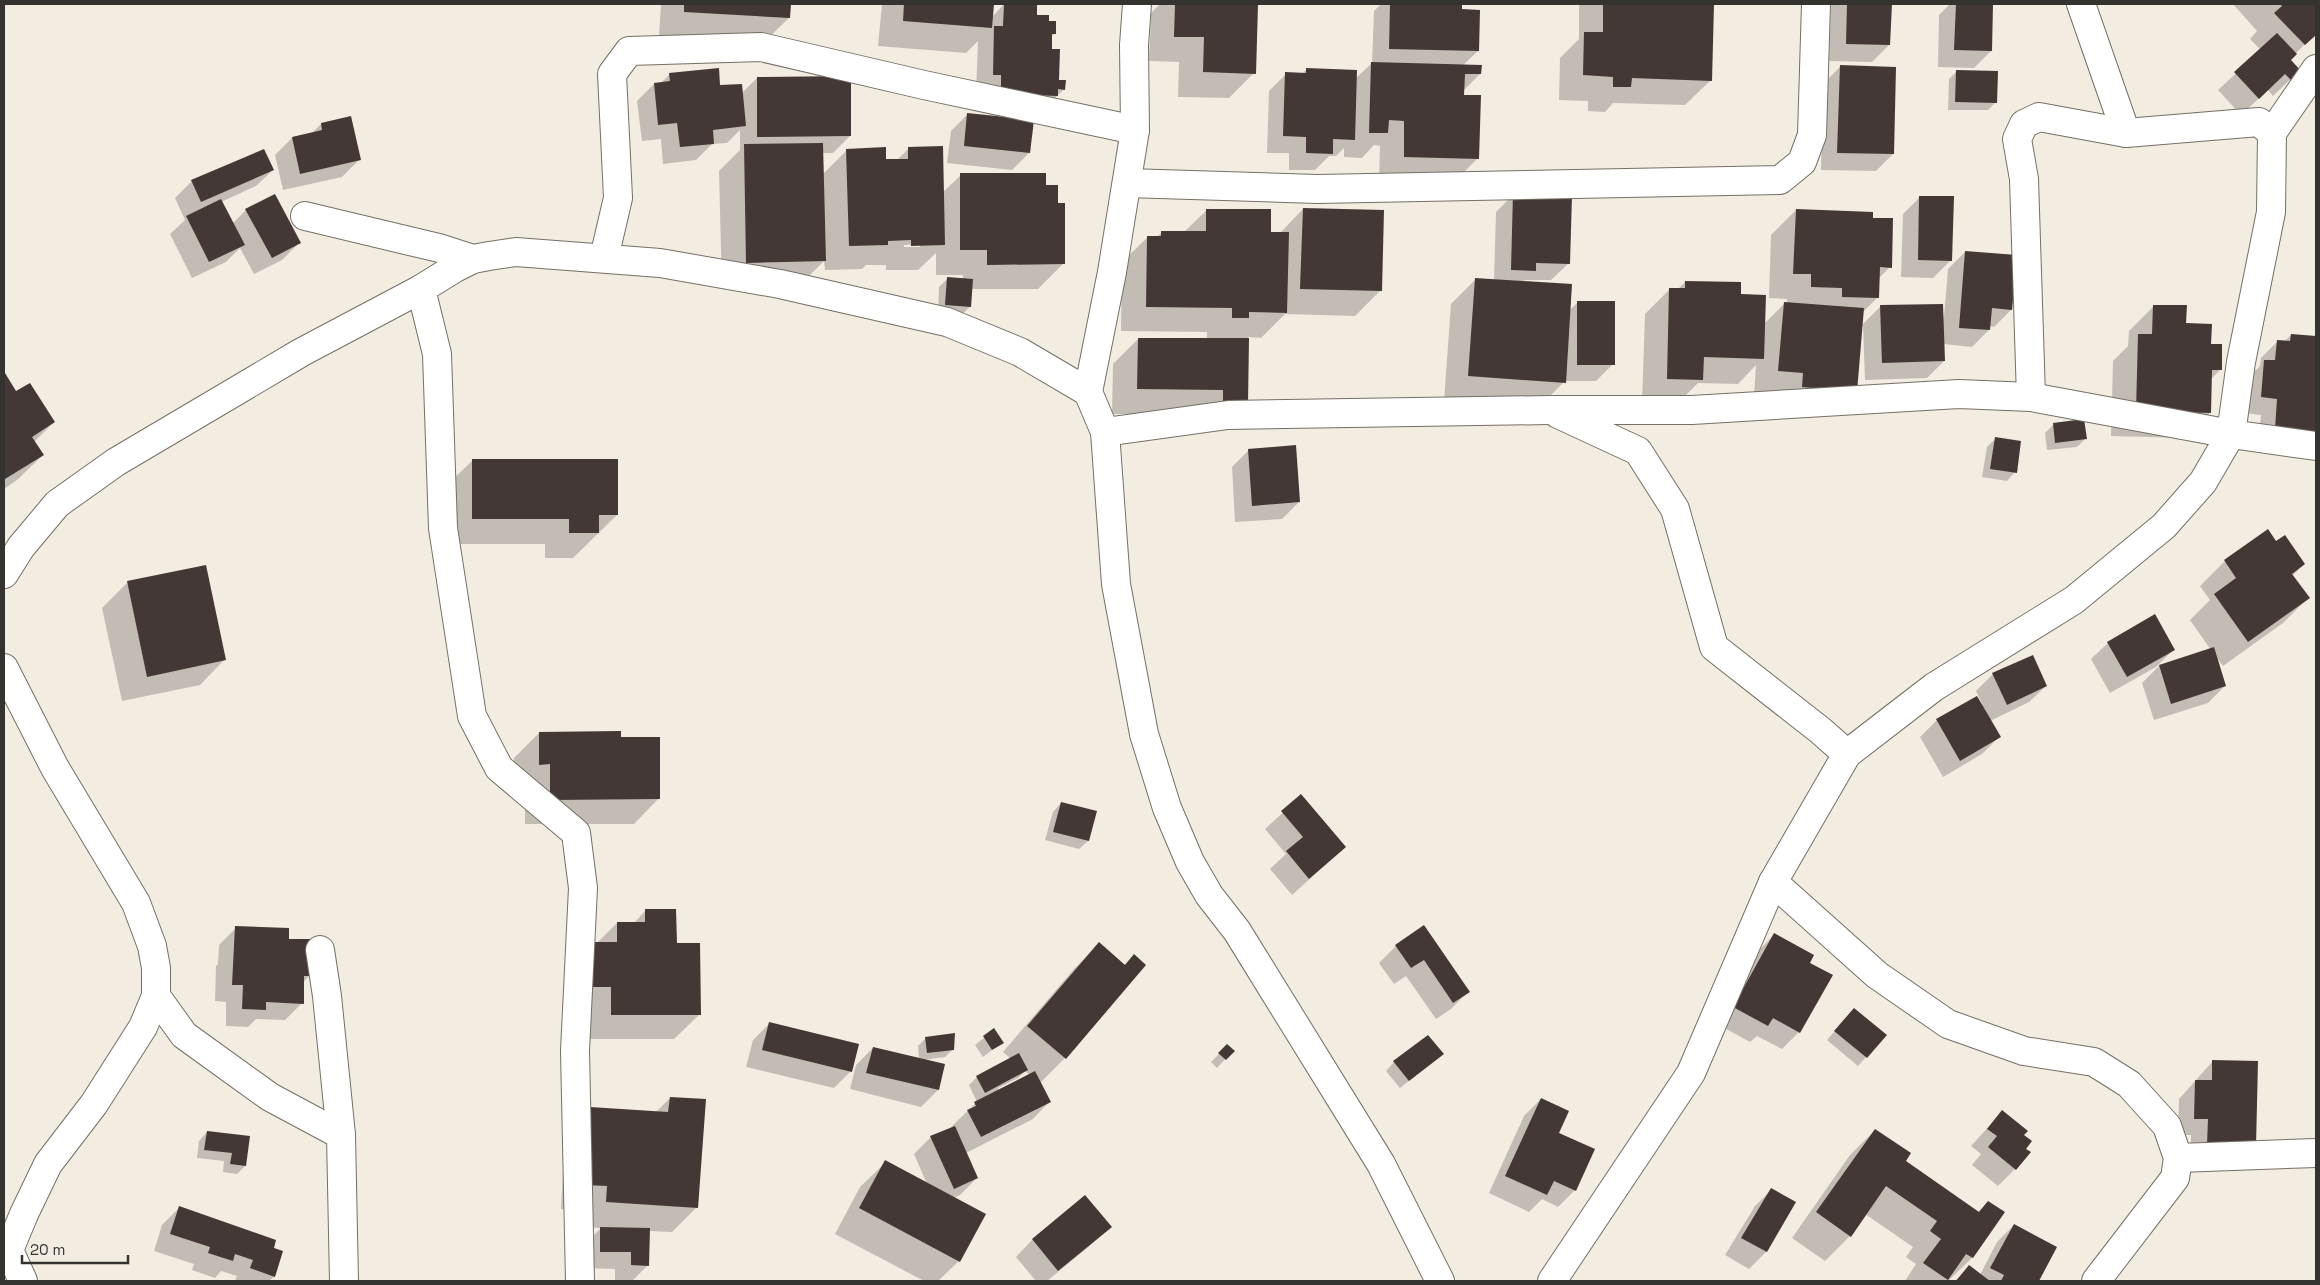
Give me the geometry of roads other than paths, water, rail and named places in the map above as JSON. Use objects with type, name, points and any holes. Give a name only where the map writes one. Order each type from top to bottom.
[{"type":"street","points":[[1136,4],[1134,45],[1135,130],[1088,392],[1105,432],[1116,584],[1144,734],[1166,808],[1190,862],[1209,894],[1237,931],[1381,1164],[1440,1281]]},
{"type":"street","points":[[1127,183],[1317,189],[1780,180],[1802,162],[1812,135],[1816,4]]},
{"type":"street","points":[[2081,4],[2126,133]]},
{"type":"street","points":[[604,258],[618,198],[612,74],[629,51],[761,46],[924,85],[1135,130]]},
{"type":"street","points":[[1552,1281],[1691,1073],[1773,882],[1847,754],[1934,687],[2074,600],[2164,526],[2204,482],[2231,434],[2241,362],[2271,212],[2272,133],[2316,69]]},
{"type":"street","points":[[2031,397],[2024,179],[2017,138],[2024,124],[2039,117],[2126,133],[2259,122],[2272,133]]},
{"type":"street","points":[[305,216],[438,248],[473,259]]},
{"type":"street","points":[[4,574],[21,547],[57,504],[116,462],[302,352],[421,290],[473,259],[516,252],[604,258],[660,263],[780,284],[947,322],[1020,352],[1088,392]]},
{"type":"street","points":[[421,290],[437,354],[443,528],[472,716],[499,768],[576,833],[583,888],[575,1051],[580,1281]]},
{"type":"street","points":[[1105,432],[1228,415],[1550,410],[1692,410],[1959,394],[2031,397],[2231,434],[2316,446]]},
{"type":"street","points":[[1550,410],[1638,451],[1675,509],[1714,647],[1822,731],[1847,754]]},
{"type":"street","points":[[4,668],[55,768],[136,903],[152,946],[156,968],[156,996],[143,1027],[94,1104],[48,1164],[40,1178],[9,1250],[23,1281]]},
{"type":"street","points":[[1773,882],[1877,975],[1948,1024],[2024,1051],[2094,1062],[2129,1084],[2168,1126],[2178,1158],[2175,1178],[2110,1276]]},
{"type":"street","points":[[320,950],[327,996],[341,1134],[344,1281]]},
{"type":"street","points":[[156,996],[184,1035],[270,1097],[341,1134]]},
{"type":"street","points":[[2178,1158],[2316,1153]]}]
